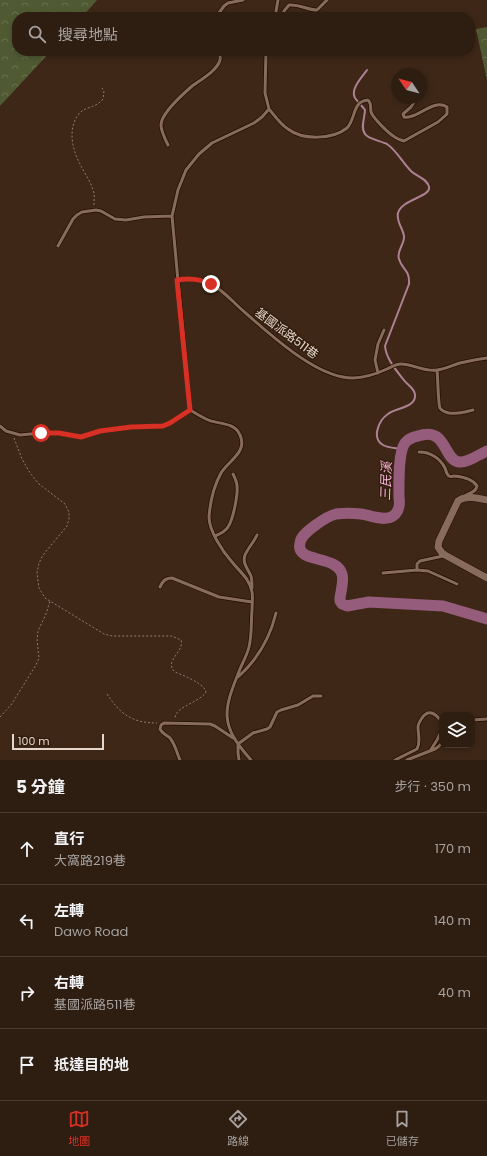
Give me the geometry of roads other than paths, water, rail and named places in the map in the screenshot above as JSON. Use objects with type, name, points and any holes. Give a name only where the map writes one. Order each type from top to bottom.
[{"type":"street","points":[[487,500],[461,498],[458,501],[439,541],[438,547],[445,555],[487,578]]},
{"type":"lane","points":[[220,12],[228,3],[243,0]]},
{"type":"lane","points":[[276,12],[278,0]]},
{"type":"lane","points":[[283,12],[289,5],[302,6],[317,10],[327,0]]},
{"type":"lane","points":[[168,145],[161,126],[162,120],[167,111],[190,88],[216,66],[221,56]]},
{"type":"lane","points":[[266,56],[265,93],[269,108],[279,122],[291,132],[321,137],[336,133],[347,128],[351,123],[357,105],[368,100],[370,102],[372,113],[378,123],[394,137],[404,140],[438,122],[447,114],[447,107],[439,105],[426,109],[411,118],[404,117],[403,114],[412,104]]},
{"type":"lane","points":[[190,410],[172,216],[178,190],[186,170],[198,154],[212,143],[254,123],[262,117],[269,108]]},
{"type":"lane","points":[[58,246],[73,219],[82,212],[94,210],[101,211],[115,219],[126,220],[144,216],[172,216]]},
{"type":"lane","name":"基國派路511巷","points":[[177,280],[186,278],[199,279],[211,284],[302,359],[327,372],[344,378],[361,377],[378,373],[402,364],[423,369],[437,370],[467,361],[487,358]]},
{"type":"lane","points":[[378,373],[375,360],[378,344],[384,330]]},
{"type":"lane","points":[[437,370],[440,408],[444,411],[457,414],[473,410]]},
{"type":"lane","points":[[0,426],[12,434],[59,433],[81,437],[100,431],[131,427],[163,426],[190,410]]},
{"type":"lane","points":[[190,410],[206,419],[227,424],[234,428],[240,435],[242,441],[241,448],[238,455],[224,468],[220,474],[213,496],[209,518],[210,525],[215,536],[232,562],[242,572],[249,583],[252,592]]},
{"type":"lane","points":[[419,452],[425,452],[436,458],[442,463],[447,473],[451,476],[471,480],[475,483],[477,489],[461,498]]},
{"type":"lane","points":[[215,536],[224,532],[228,528],[231,521],[238,488],[237,481],[233,474]]},
{"type":"lane","points":[[251,760],[234,739],[229,728],[226,714],[227,704],[249,646],[252,582],[244,560],[245,555],[257,536]]},
{"type":"lane","points":[[417,570],[417,564],[420,561],[445,555]]},
{"type":"lane","points":[[383,573],[428,570],[458,584]]},
{"type":"lane","points":[[160,587],[162,581],[167,578],[172,578],[219,598],[252,602]]},
{"type":"lane","points":[[236,679],[247,669],[266,642],[276,613]]},
{"type":"lane","points":[[240,760],[237,748],[238,744],[253,733],[270,727],[277,712],[298,705],[313,696],[321,696]]},
{"type":"lane","points":[[395,760],[416,749],[419,743],[419,723],[426,714],[429,712],[432,713],[439,719]]},
{"type":"lane","points":[[475,720],[487,719]]},
{"type":"lane","points":[[180,760],[174,744],[160,729],[161,725],[164,723],[210,724],[234,739]]},
{"type":"lane","points":[[430,751],[439,736]]},
{"type":"lane","points":[[406,760],[439,746]]},
{"type":"waterway","points":[[367,70],[357,83],[354,91],[355,98],[365,110],[363,126],[364,132],[367,136],[391,147],[411,171],[424,180],[429,187],[426,193],[405,204],[398,213],[399,222],[404,236],[398,256],[400,263],[407,272],[409,284],[385,346],[391,363],[404,381],[414,391],[415,396],[412,403],[391,412],[382,420],[379,425],[377,438],[383,445],[401,449]]},
{"type":"waterway","name":"三民溪","points":[[487,451],[470,460],[459,462],[450,456],[443,444],[434,436],[427,434],[411,438],[405,443],[401,454],[399,505],[398,510],[393,516],[389,518],[377,518],[355,513],[336,514],[324,519],[309,531],[303,536],[300,543],[300,550],[304,554],[325,561],[338,568],[343,576],[340,598],[342,604],[347,606],[369,602],[443,606],[487,619]]}]
